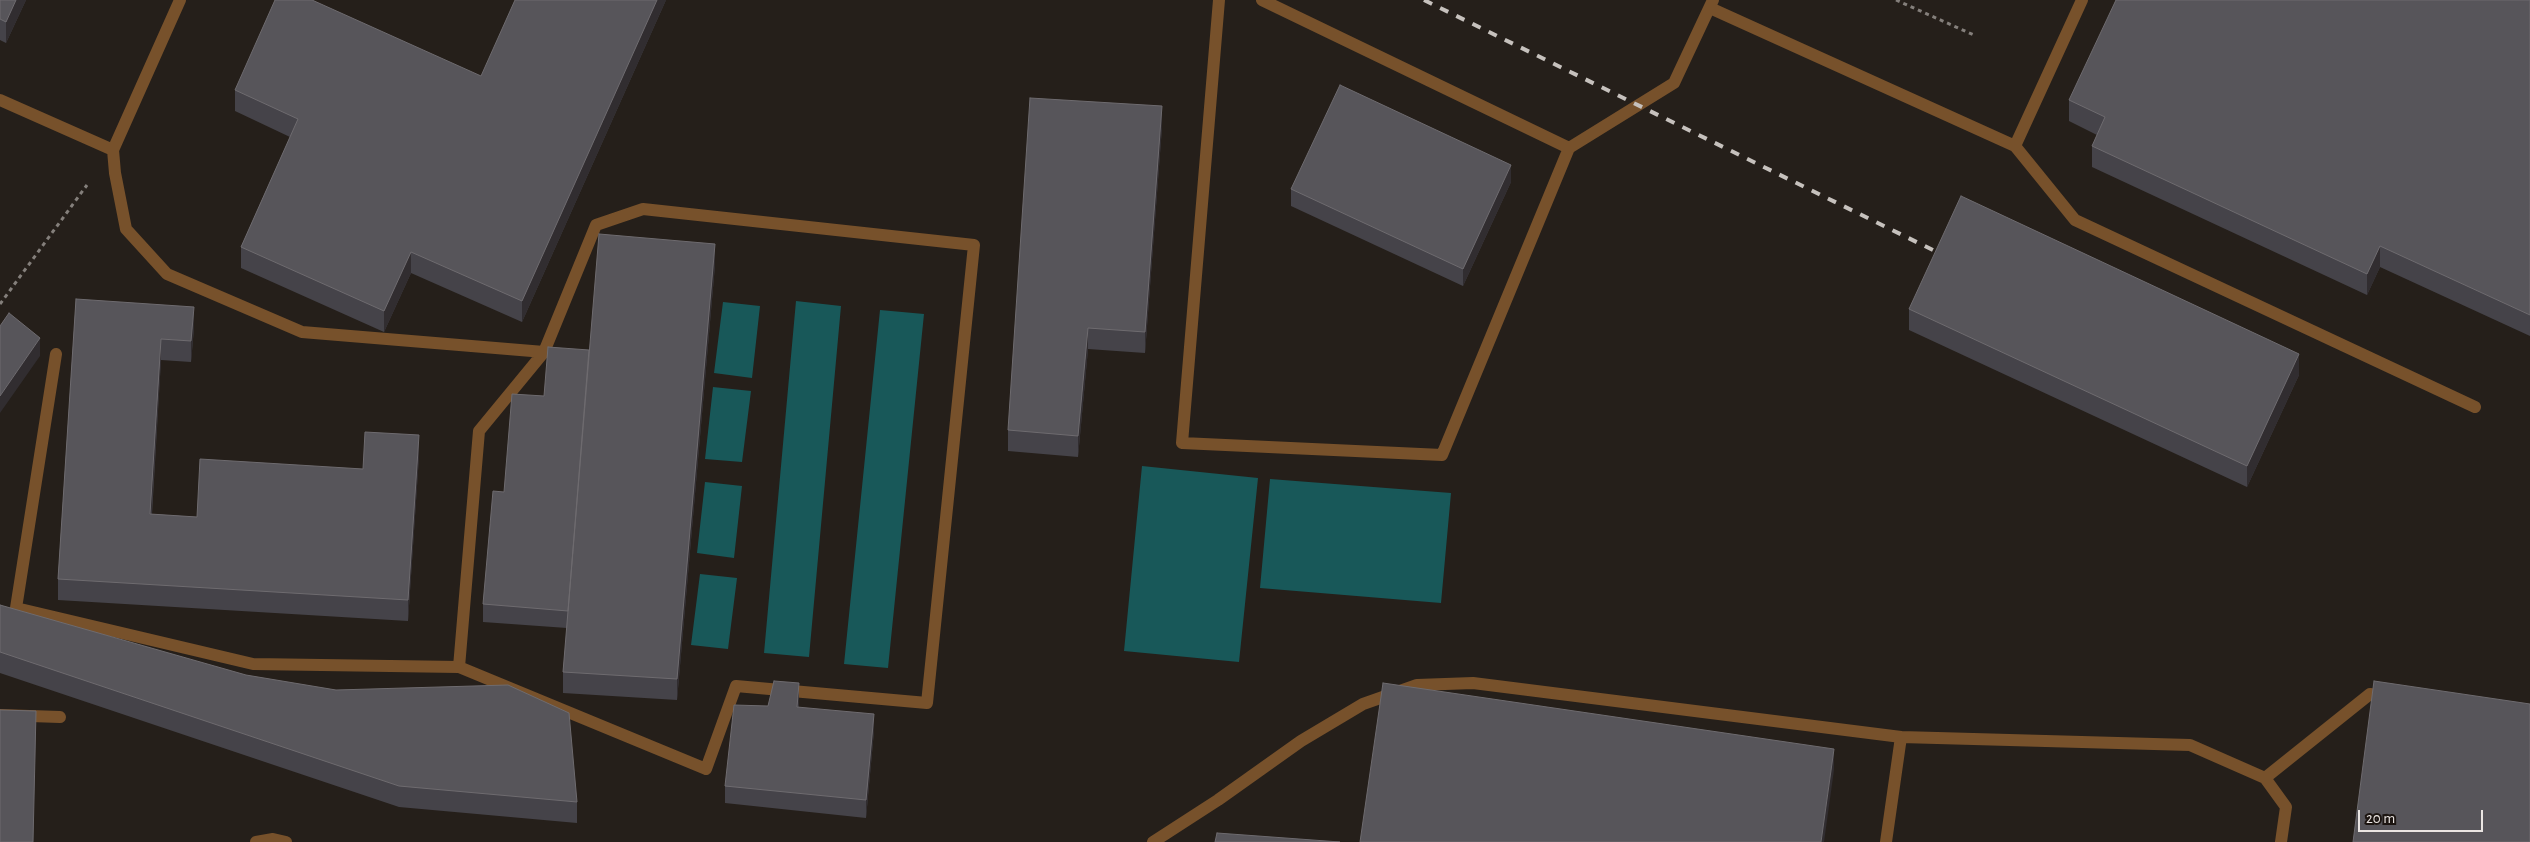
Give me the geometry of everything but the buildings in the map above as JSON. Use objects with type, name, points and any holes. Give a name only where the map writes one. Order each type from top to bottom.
[{"type":"lane","points":[[180,0],[113,150],[115,173],[126,229],[167,274],[302,332],[544,352]]},
{"type":"lane","points":[[1219,0],[1182,443],[1442,455],[1569,148],[1674,83],[1712,4],[2015,146],[2075,220],[2475,407]]},
{"type":"lane","points":[[1262,0],[1569,148]]},
{"type":"lane","points":[[2015,146],[2082,0]]},
{"type":"lane","points":[[0,100],[113,150]]},
{"type":"lane","points":[[56,354],[16,608],[253,664],[459,667],[706,769],[736,686],[927,703],[974,245],[643,209],[596,225],[544,352],[479,431],[459,667]]},
{"type":"lane","points":[[1153,842],[1218,800],[1301,741],[1363,704],[1417,685],[1472,683],[1901,737],[2190,745],[2265,778],[2286,808],[2281,842]]},
{"type":"lane","points":[[2265,778],[2370,694],[2398,698]]},
{"type":"lane","points":[[0,715],[60,717]]},
{"type":"lane","points":[[1886,842],[1901,737]]},
{"type":"lane","points":[[256,842],[273,839],[286,842]]},
{"type":"path","points":[[1896,0],[1976,36]]},
{"type":"path","points":[[0,304],[113,150]]},
{"type":"water","points":[[796,301],[841,306],[809,657],[764,653]]},
{"type":"water","points":[[723,302],[760,306],[752,378],[714,373]]},
{"type":"water","points":[[880,310],[924,314],[888,668],[844,664]]},
{"type":"water","points":[[713,387],[751,391],[742,462],[705,459]]},
{"type":"water","points":[[1142,466],[1258,478],[1239,662],[1124,651]]},
{"type":"water","points":[[1270,479],[1451,493],[1441,603],[1260,588]]},
{"type":"water","points":[[705,482],[742,486],[734,558],[697,553]]},
{"type":"water","points":[[700,574],[737,578],[728,649],[691,645]]},
{"type":"railway","points":[[1424,0],[1943,255]]}]
